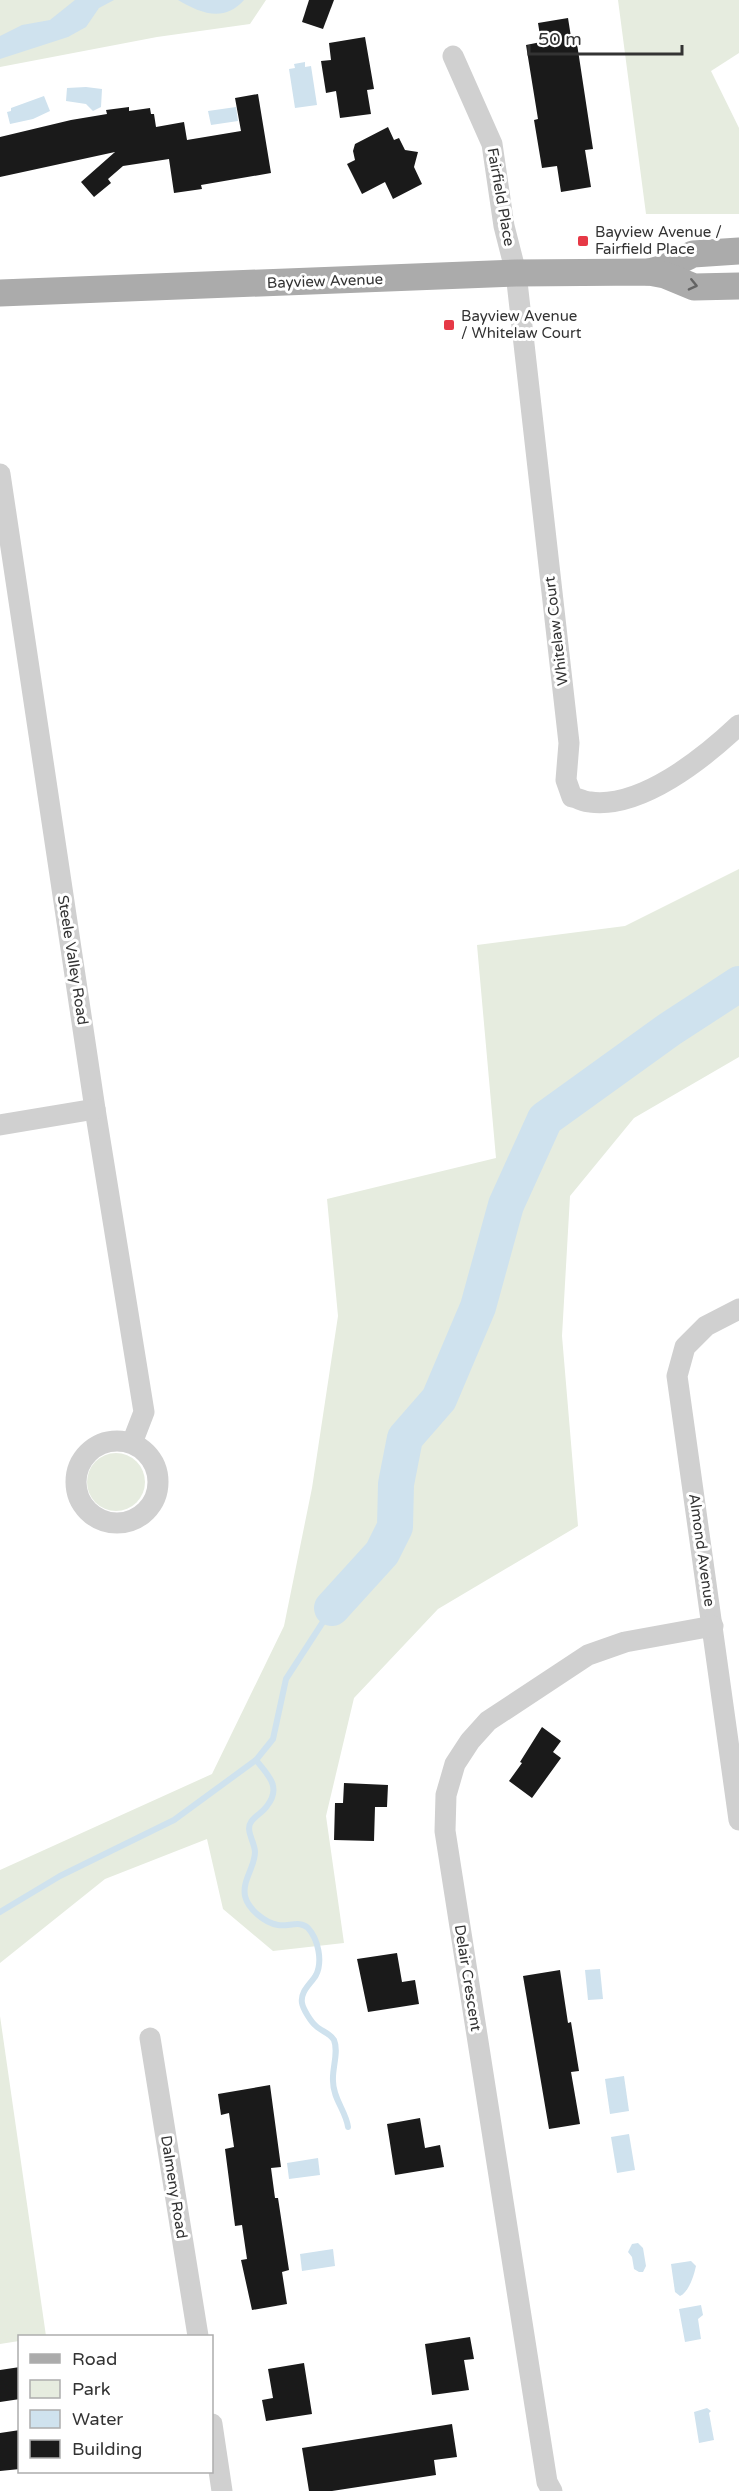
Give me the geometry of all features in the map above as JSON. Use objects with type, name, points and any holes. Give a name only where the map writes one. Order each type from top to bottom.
[{"type":"main road","name":"Bayview Avenue","points":[[649,272],[664,268],[693,254],[739,251]]},
{"type":"main road","name":"Bayview Avenue","points":[[0,293],[516,273],[649,272],[665,275],[694,287],[739,286]]},
{"type":"street","name":"Fairfield Place","points":[[453,56],[492,144],[504,226],[516,273]]},
{"type":"street","name":"Whitelaw Court","points":[[516,273],[568,743],[566,780],[572,796],[589,802],[615,801],[671,780],[706,754],[739,724]]},
{"type":"street","name":"Steele Valley Road","points":[[0,474],[95,1108],[144,1412],[132,1443]]},
{"type":"street","points":[[0,1125],[95,1108]]},
{"type":"street","name":"Almond Avenue","points":[[739,1309],[706,1326],[685,1347],[677,1376],[739,1820]]},
{"type":"street","name":"Delair Crescent","points":[[552,2491],[547,2482],[445,1831],[446,1795],[455,1764],[470,1741],[488,1721],[588,1655],[625,1642],[713,1626]]},
{"type":"street","name":"Dalmeny Road","points":[[150,2038],[198,2335]]},
{"type":"street","points":[[213,2431],[222,2491]]},
{"type":"green space","points":[[0,0],[266,0],[250,24],[157,37],[0,67]]},
{"type":"green space","points":[[618,0],[739,0],[739,53],[711,71],[739,128],[739,214],[646,214]]},
{"type":"green space","points":[[739,869],[739,1057],[634,1118],[570,1196],[562,1336],[578,1526],[438,1609],[354,1698],[326,1816],[344,1943],[273,1951],[223,1909],[207,1839],[105,1879],[0,1963],[0,1870],[212,1774],[284,1626],[312,1488],[338,1316],[327,1199],[496,1158],[477,945],[625,926]]},
{"type":"green space","points":[[110,1453],[122,1453],[132,1457],[141,1466],[145,1488],[137,1503],[122,1511],[110,1511],[100,1507],[91,1498],[87,1488],[87,1476],[91,1466],[100,1457]]},
{"type":"green space","points":[[0,2016],[46,2335],[18,2335],[18,2341],[0,2344]]},
{"type":"water","points":[[75,0],[114,0],[99,8],[86,27],[68,37],[0,59],[0,36],[22,25],[50,20]]},
{"type":"water","points":[[178,0],[244,0],[228,12],[212,14],[195,9]]},
{"type":"water","points":[[305,62],[305,67],[311,66],[317,105],[295,108],[289,69],[295,68],[294,64]]},
{"type":"water","points":[[67,88],[102,89],[101,107],[93,111],[86,104],[66,101]]},
{"type":"water","points":[[44,96],[50,111],[33,119],[10,124],[7,112],[11,111],[11,108]]},
{"type":"water","points":[[236,107],[238,121],[211,125],[208,111]]},
{"type":"water","points":[[600,1969],[603,1999],[588,2000],[585,1970]]},
{"type":"water","points":[[624,2076],[629,2111],[610,2114],[605,2079]]},
{"type":"water","points":[[629,2134],[635,2170],[617,2173],[611,2137]]},
{"type":"water","points":[[318,2158],[320,2175],[289,2179],[287,2163]]},
{"type":"water","points":[[638,2243],[643,2248],[646,2266],[643,2272],[634,2269],[632,2257],[628,2252],[632,2244]]},
{"type":"water","points":[[333,2249],[335,2266],[302,2271],[300,2254]]},
{"type":"water","points":[[691,2261],[696,2266],[694,2274],[688,2287],[680,2296],[675,2292],[671,2264]]},
{"type":"water","points":[[701,2305],[703,2315],[698,2319],[701,2339],[685,2342],[679,2309]]},
{"type":"water","points":[[707,2408],[711,2411],[709,2413],[714,2440],[699,2443],[694,2412]]},
{"type":"building","points":[[309,0],[334,0],[323,29],[302,22]]},
{"type":"building","points":[[568,18],[571,37],[576,37],[593,149],[585,150],[591,187],[561,192],[557,166],[542,168],[534,120],[538,119],[526,45],[541,42],[538,23]]},
{"type":"building","points":[[365,37],[374,89],[367,90],[371,114],[340,118],[336,91],[326,93],[321,61],[331,60],[329,43]]},
{"type":"building","points":[[258,94],[271,173],[201,185],[202,189],[174,193],[169,159],[123,166],[108,179],[111,183],[94,197],[81,182],[115,152],[0,177],[0,137],[107,114],[106,110],[129,107],[129,111],[150,108],[151,114],[154,114],[156,127],[184,122],[187,140],[241,131],[235,98]]},
{"type":"building","points":[[388,127],[394,140],[399,138],[405,150],[418,152],[414,167],[422,184],[393,199],[385,182],[362,194],[347,164],[355,160],[353,151],[355,144]]},
{"type":"building","points":[[542,1727],[561,1741],[553,1752],[561,1758],[532,1798],[509,1781]]},
{"type":"building","points":[[344,1783],[388,1785],[387,1807],[375,1807],[374,1841],[334,1840],[335,1803],[343,1803]]},
{"type":"building","points":[[397,1953],[402,1982],[415,1980],[419,2004],[368,2012],[357,1959]]},
{"type":"building","points":[[560,1970],[568,2023],[571,2022],[579,2071],[571,2072],[580,2124],[549,2129],[523,1976]]},
{"type":"building","points":[[270,2085],[281,2167],[271,2168],[289,2270],[282,2272],[287,2304],[252,2310],[241,2260],[247,2259],[242,2225],[235,2226],[225,2149],[234,2147],[229,2113],[221,2115],[218,2094]]},
{"type":"building","points":[[420,2118],[425,2148],[440,2145],[444,2167],[395,2175],[387,2124]]},
{"type":"building","points":[[470,2337],[474,2359],[464,2360],[469,2390],[432,2395],[425,2344]]},
{"type":"building","points":[[304,2363],[312,2414],[266,2421],[262,2400],[273,2398],[268,2369]]},
{"type":"building","points":[[18,2367],[18,2399],[0,2402],[0,2370]]},
{"type":"building","points":[[452,2424],[457,2457],[434,2460],[436,2475],[332,2491],[309,2491],[302,2448]]},
{"type":"building","points":[[18,2430],[18,2469],[0,2471],[0,2433]]},
{"type":"waterway","points":[[332,1608],[382,1553],[395,1527],[396,1484],[405,1438],[439,1399],[478,1307],[506,1205],[545,1119],[670,1029],[739,984]]},
{"type":"waterway","points":[[332,1608],[286,1679],[273,1739],[256,1760],[272,1781],[273,1793],[267,1806],[249,1825],[255,1852],[247,1879],[245,1896],[253,1910],[273,1924],[298,1924],[305,1926],[312,1933],[318,1950],[319,1963],[316,1975],[304,1991],[302,2003],[314,2024],[334,2040],[336,2050],[334,2087],[348,2127]]},
{"type":"waterway","points":[[0,1912],[60,1876],[174,1820],[256,1760]]},
{"type":"place","name":"Bayview Avenue / Fairfield Place","points":[[583,241]]},
{"type":"place","name":"Bayview Avenue / Whitelaw Court","points":[[449,325]]}]
